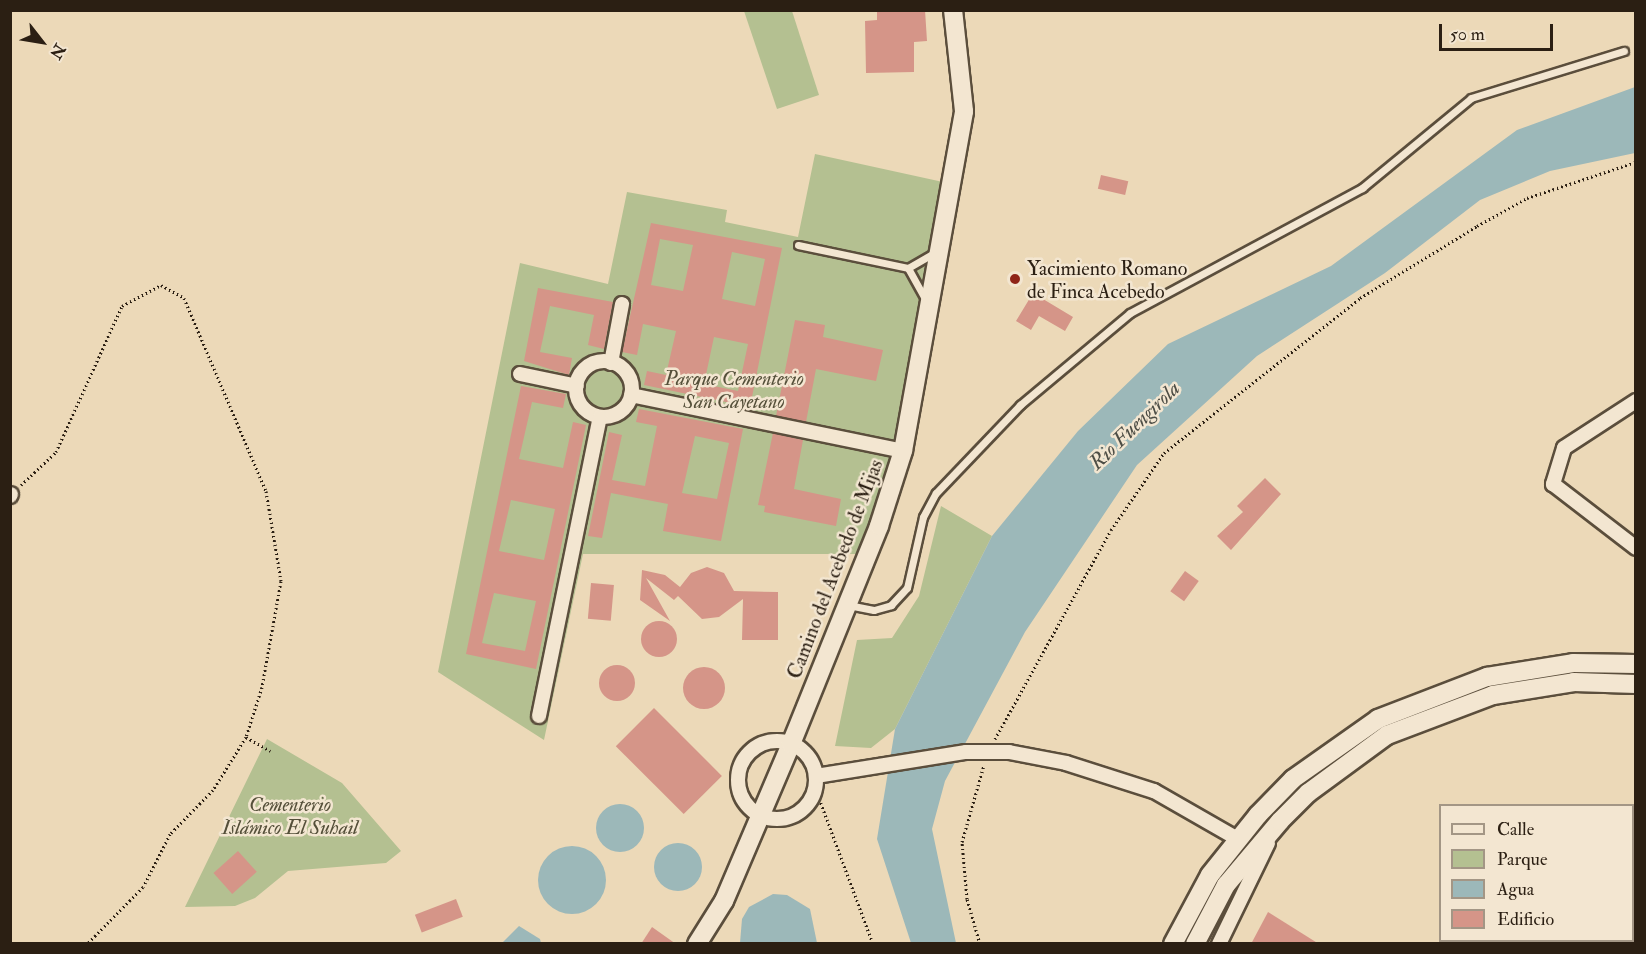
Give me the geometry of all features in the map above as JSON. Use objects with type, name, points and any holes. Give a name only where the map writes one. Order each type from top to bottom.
[{"type":"street","name":"Camino del Acebedo de Mijas","points":[[697,944],[724,901],[791,744],[848,605],[903,451],[964,111],[953,10]]},
{"type":"street","points":[[611,363],[622,304]]},
{"type":"street","points":[[598,360],[611,363],[621,365],[634,384],[629,406],[610,419],[588,414],[575,395],[579,374],[598,360]]},
{"type":"street","points":[[520,374],[577,386]]},
{"type":"street","points":[[631,395],[903,451]]},
{"type":"street","points":[[1635,401],[1564,448],[1553,484],[1635,548]]},
{"type":"street","points":[[539,716],[600,417]]},
{"type":"street","points":[[1173,944],[1236,838],[1319,759],[1416,701],[1533,668],[1635,664]]},
{"type":"street","points":[[1196,944],[1226,885],[1280,821],[1354,756],[1427,716],[1535,687],[1635,684]]},
{"type":"street","points":[[761,744],[791,744],[812,763],[816,782],[798,813],[778,819],[760,815],[739,791],[743,761],[761,744]]},
{"type":"street","points":[[816,782],[989,752],[1115,776],[1200,814],[1236,838]]},
{"type":"street","points":[[1219,944],[1280,821]]},
{"type":"lane","points":[[848,605],[874,609],[891,605],[907,588],[923,517],[936,493],[1020,405],[1130,313],[1362,188],[1472,98],[1624,51]]},
{"type":"lane","points":[[798,245],[908,268],[938,251]]},
{"type":"lane","points":[[908,268],[928,304]]},
{"type":"path","points":[[980,944],[967,899],[962,842],[989,752],[1033,662],[1164,453],[1360,298],[1527,198],[1635,162]]},
{"type":"path","points":[[11,495],[56,452],[122,306],[161,285],[184,298],[266,491],[281,581],[262,687],[246,737],[213,790],[170,834],[143,887],[100,924],[87,944]]},
{"type":"path","points":[[246,737],[270,751]]},
{"type":"path","points":[[816,782],[873,944]]},
{"type":"green space","points":[[744,11],[792,11],[819,95],[777,109]]},
{"type":"green space","name":"Parque Cementerio San Cayetano","points":[[815,154],[943,182],[895,451],[859,554],[583,554],[544,740],[438,672],[520,263],[608,284],[627,192],[727,210],[725,222],[798,237]]},
{"type":"green space","points":[[941,506],[992,536],[895,729],[871,748],[835,746],[857,640],[892,638],[919,596]]},
{"type":"green space","name":"Cementerio Islámico El Suhail","points":[[267,739],[342,783],[401,851],[386,863],[288,871],[255,898],[235,906],[185,907]]},
{"type":"water","name":"Rio Fuengirola","points":[[1635,87],[1635,153],[1550,171],[1480,200],[1385,273],[1257,356],[1137,465],[1025,632],[945,781],[932,829],[956,943],[911,943],[877,839],[895,729],[992,536],[1078,431],[1168,344],[1331,266],[1517,130]]},
{"type":"water","points":[[620,804],[637,811],[644,828],[637,845],[620,852],[603,845],[596,828],[603,811]]},
{"type":"water","points":[[678,843],[695,850],[702,867],[695,884],[678,891],[661,884],[654,867],[661,850]]},
{"type":"water","points":[[579,846],[591,852],[600,861],[606,873],[604,893],[596,904],[579,914],[565,914],[548,904],[540,893],[538,873],[548,856],[559,848]]},
{"type":"water","points":[[773,894],[787,895],[810,909],[817,943],[740,943],[742,919],[749,907]]},
{"type":"water","points":[[519,926],[540,939],[541,943],[502,943]]},
{"type":"building","points":[[877,10],[925,10],[927,41],[914,42],[914,72],[866,73],[865,21],[877,20]]},
{"type":"building","points":[[1101,175],[1128,181],[1125,195],[1098,189]]},
{"type":"building","points":[[651,223],[782,248],[750,407],[644,385],[647,371],[666,375],[676,331],[643,324],[637,355],[622,352]],"holes":[[[660,239],[693,245],[683,291],[651,285]],[[732,252],[765,259],[755,306],[722,299]],[[714,337],[748,344],[738,391],[704,384]]]},
{"type":"building","points":[[538,288],[613,302],[604,349],[588,345],[594,315],[550,306],[540,352],[572,358],[569,375],[524,361]]},
{"type":"building","points":[[1033,293],[1073,317],[1065,331],[1039,316],[1031,330],[1016,321]]},
{"type":"building","points":[[795,320],[825,325],[823,337],[883,350],[876,381],[816,369],[806,422],[776,416]]},
{"type":"building","points":[[521,386],[566,394],[563,408],[532,402],[519,459],[563,468],[573,422],[586,425],[536,669],[466,654]],"holes":[[[511,500],[555,509],[544,560],[499,551]],[[494,593],[536,601],[525,651],[482,643]]]},
{"type":"building","points":[[639,409],[743,429],[721,541],[663,531],[668,504],[611,493],[602,538],[588,536],[609,432],[622,435],[612,480],[645,486],[657,426],[636,422]],"holes":[[[695,436],[729,443],[717,499],[682,493]]]},
{"type":"building","points":[[773,433],[803,440],[794,489],[841,499],[836,526],[764,512],[765,506],[758,505]]},
{"type":"building","points":[[1265,478],[1281,494],[1231,550],[1217,536],[1243,512],[1237,506]]},
{"type":"building","points":[[707,567],[724,573],[734,591],[778,592],[778,640],[742,640],[743,599],[719,617],[702,619],[678,596],[674,600],[646,578],[670,621],[640,600],[642,570],[665,575],[680,587],[691,573]]},
{"type":"building","points":[[1185,571],[1199,581],[1184,601],[1170,591]]},
{"type":"building","points":[[591,583],[614,585],[611,621],[588,619]]},
{"type":"building","points":[[659,621],[672,626],[677,639],[672,652],[659,657],[646,652],[641,639],[646,626]]},
{"type":"building","points":[[617,665],[630,670],[635,683],[630,696],[617,701],[604,696],[599,683],[604,670]]},
{"type":"building","points":[[704,667],[719,673],[725,688],[719,703],[704,709],[689,703],[683,688],[689,673]]},
{"type":"building","points":[[654,708],[722,776],[684,814],[616,746]]},
{"type":"building","points":[[238,851],[257,872],[232,894],[213,873]]},
{"type":"building","points":[[456,899],[463,917],[422,933],[415,915]]},
{"type":"building","points":[[1268,912],[1319,944],[1251,944]]},
{"type":"building","points":[[652,927],[676,944],[641,944]]},
{"type":"place","name":"Yacimiento Romano de Finca Acebedo","points":[[1015,279]]}]
